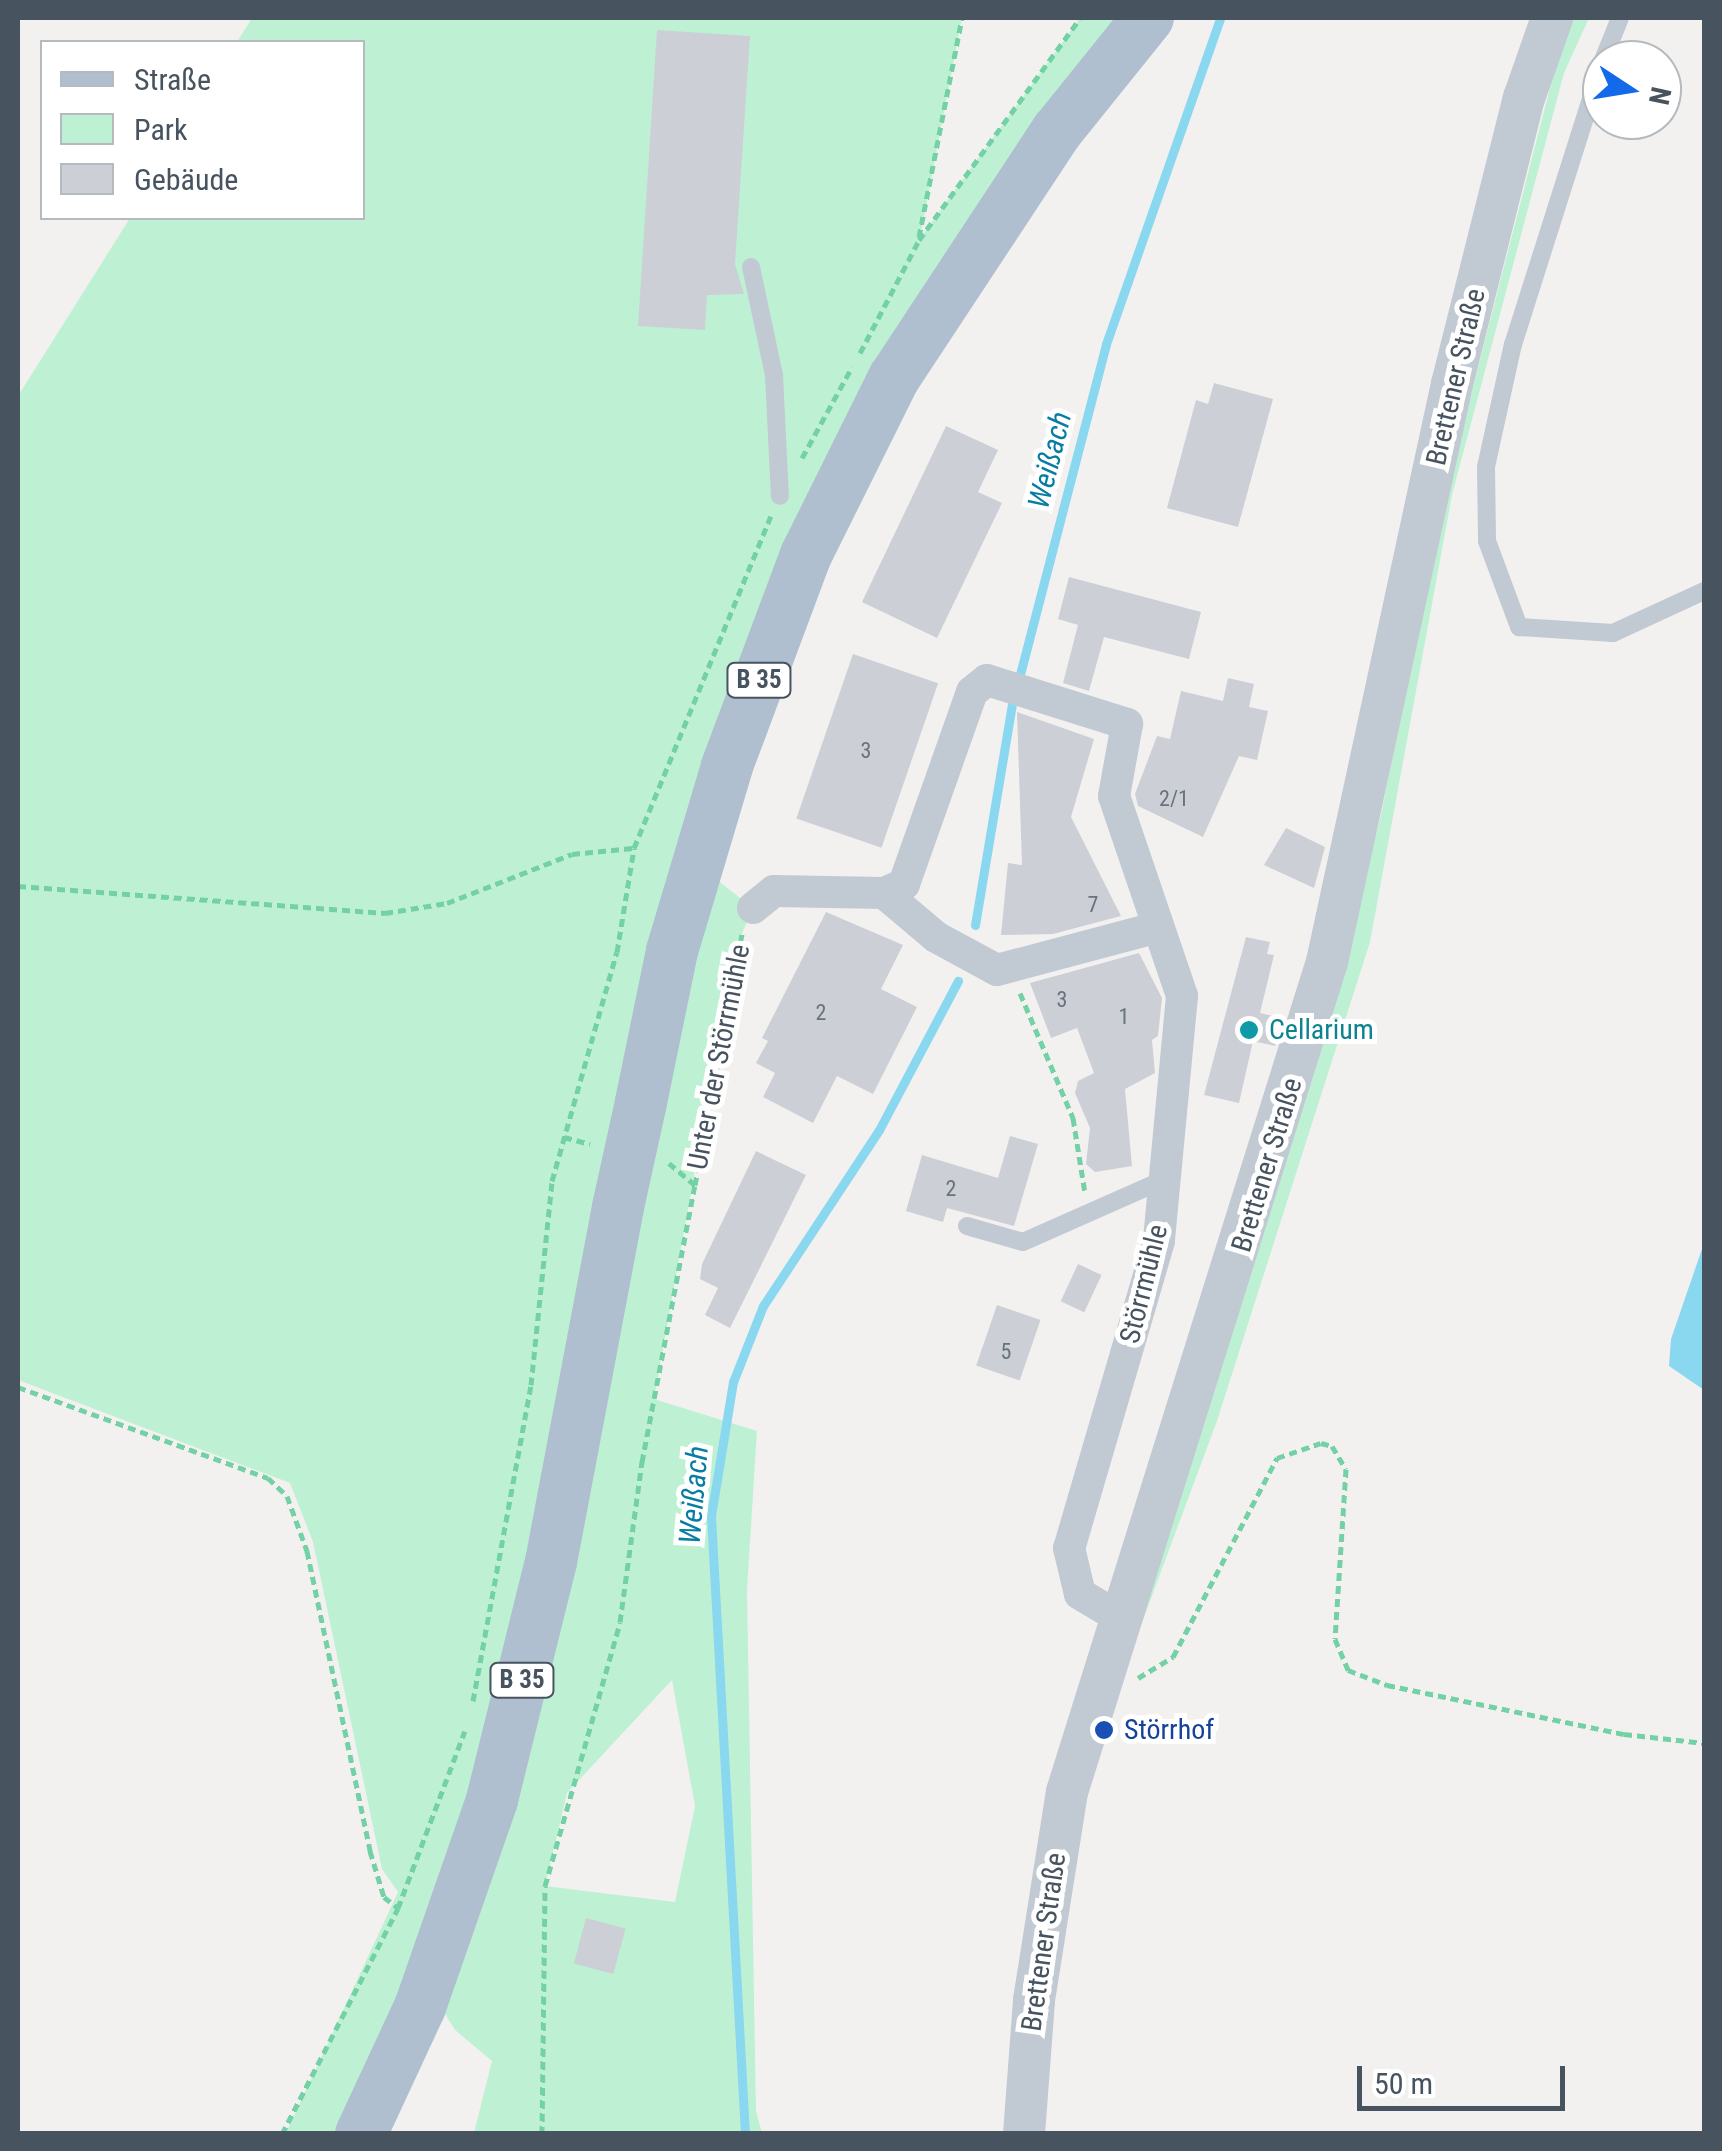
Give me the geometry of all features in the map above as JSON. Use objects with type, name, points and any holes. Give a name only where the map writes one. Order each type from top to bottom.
[{"type":"main road","name":"B 35","points":[[361,2134],[420,2007],[492,1800],[551,1562],[618,1207],[672,951],[727,766],[806,555],[894,378],[1057,131],[1148,18]]},
{"type":"street","name":"Brettener Straße","points":[[1024,2134],[1050,1884],[1101,1672],[1259,1195],[1327,962],[1452,384],[1524,98],[1552,18]]},
{"type":"street","name":"Störrmühle","points":[[884,893],[904,884],[972,692],[987,680],[1127,724],[1114,796],[1182,996],[1160,1242],[1069,1548],[1080,1594],[1118,1616]]},
{"type":"street","name":"Unter der Störrmühle","points":[[753,908],[774,891],[801,888],[884,893]]},
{"type":"street","points":[[884,893],[936,937],[997,970],[1156,928]]},
{"type":"lane","points":[[1582,128],[1513,344],[1486,466],[1487,541],[1520,627],[1614,633],[1704,591]]},
{"type":"lane","points":[[751,267],[774,375],[780,496]]},
{"type":"lane","points":[[967,1226],[1023,1242],[1165,1179]]},
{"type":"path","points":[[962,18],[918,240],[1080,18]]},
{"type":"path","points":[[18,886],[385,914],[447,903],[572,854],[634,848]]},
{"type":"path","name":"Unter der Störrmühle","points":[[542,2134],[545,1886],[620,1622],[642,1462],[734,952],[753,908]]},
{"type":"path","points":[[1010,966],[1041,1052],[1063,1089],[1078,1139],[1078,1172],[1093,1210]]},
{"type":"path","points":[[564,1138],[600,1146]]},
{"type":"path","points":[[656,1160],[674,1164],[695,1185]]},
{"type":"path","points":[[18,1387],[268,1478],[287,1496],[307,1551],[370,1851],[384,1898],[398,1908]]},
{"type":"path","points":[[1101,1672],[1132,1679],[1173,1657],[1278,1458],[1321,1443],[1332,1446],[1346,1469],[1334,1639],[1348,1670],[1406,1689],[1624,1734],[1704,1743]]},
{"type":"green space","points":[[252,18],[962,18],[920,238],[1080,18],[1129,18],[894,378],[712,876],[753,908],[734,952],[654,1399],[757,1431],[747,1591],[756,2111],[762,2133],[474,2133],[492,2061],[455,2030],[439,2004],[475,1794],[406,1994],[343,2133],[286,2133],[398,1892],[382,1869],[313,1542],[290,1483],[18,1380],[18,396],[129,220],[365,220],[365,40],[238,40]],"holes":[[[672,1680],[695,1806],[675,1902],[545,1886],[567,1793]]]},
{"type":"green space","points":[[1568,18],[1589,18],[1564,73],[1452,495],[1370,942],[1217,1421],[1130,1655],[1328,1017],[1381,815],[1438,523]]},
{"type":"water","points":[[1704,1243],[1704,1390],[1669,1366],[1671,1339]]},
{"type":"building","points":[[657,30],[750,36],[735,264],[744,294],[707,295],[705,330],[638,326]]},
{"type":"building","points":[[1214,383],[1273,399],[1238,527],[1167,508],[1196,400],[1208,404]]},
{"type":"building","points":[[946,426],[998,450],[978,492],[1002,503],[937,638],[862,602]]},
{"type":"building","points":[[1069,577],[1201,612],[1189,659],[1104,637],[1089,691],[1063,683],[1078,625],[1058,619]]},
{"type":"building","points":[[853,654],[938,683],[881,848],[796,819]]},
{"type":"building","points":[[1228,678],[1254,684],[1249,707],[1268,711],[1257,760],[1239,756],[1203,837],[1138,806],[1135,794],[1157,736],[1170,739],[1181,691],[1223,701]]},
{"type":"building","points":[[1017,712],[1094,739],[1071,817],[1121,916],[1053,934],[1001,935],[1008,863],[1022,865]]},
{"type":"building","points":[[1286,828],[1325,847],[1314,888],[1264,865]]},
{"type":"building","points":[[826,912],[903,945],[881,989],[917,1007],[873,1094],[837,1076],[813,1123],[763,1097],[775,1073],[756,1063],[768,1041],[762,1038]]},
{"type":"building","name":"Cellarium","points":[[1246,937],[1270,942],[1267,954],[1274,955],[1260,1013],[1282,1018],[1275,1046],[1253,1041],[1239,1103],[1204,1095]]},
{"type":"building","points":[[1139,953],[1162,998],[1158,1036],[1152,1040],[1155,1073],[1125,1089],[1132,1166],[1095,1172],[1086,1164],[1090,1128],[1075,1093],[1078,1081],[1094,1073],[1077,1028],[1051,1038],[1030,983]]},
{"type":"building","points":[[1010,1136],[1038,1144],[1014,1226],[947,1208],[943,1222],[906,1211],[922,1155],[998,1178]]},
{"type":"building","points":[[756,1151],[806,1175],[730,1328],[705,1315],[718,1288],[700,1279],[702,1264]]},
{"type":"building","points":[[1078,1264],[1102,1275],[1084,1312],[1061,1301]]},
{"type":"building","points":[[997,1305],[1040,1320],[1020,1380],[976,1366]]},
{"type":"building","points":[[586,1918],[626,1929],[613,1974],[574,1963]]},
{"type":"waterway","name":"Weißach","points":[[1018,682],[1106,344],[1220,18]]},
{"type":"waterway","name":"Weißach","points":[[975,925],[1013,697]]},
{"type":"waterway","name":"Weißach","points":[[745,2134],[711,1516],[733,1382],[763,1306],[879,1130],[958,981]]},
{"type":"place","name":"Cellarium","points":[[1249,1030]]},
{"type":"place","name":"Störrhof","points":[[1104,1730]]}]
